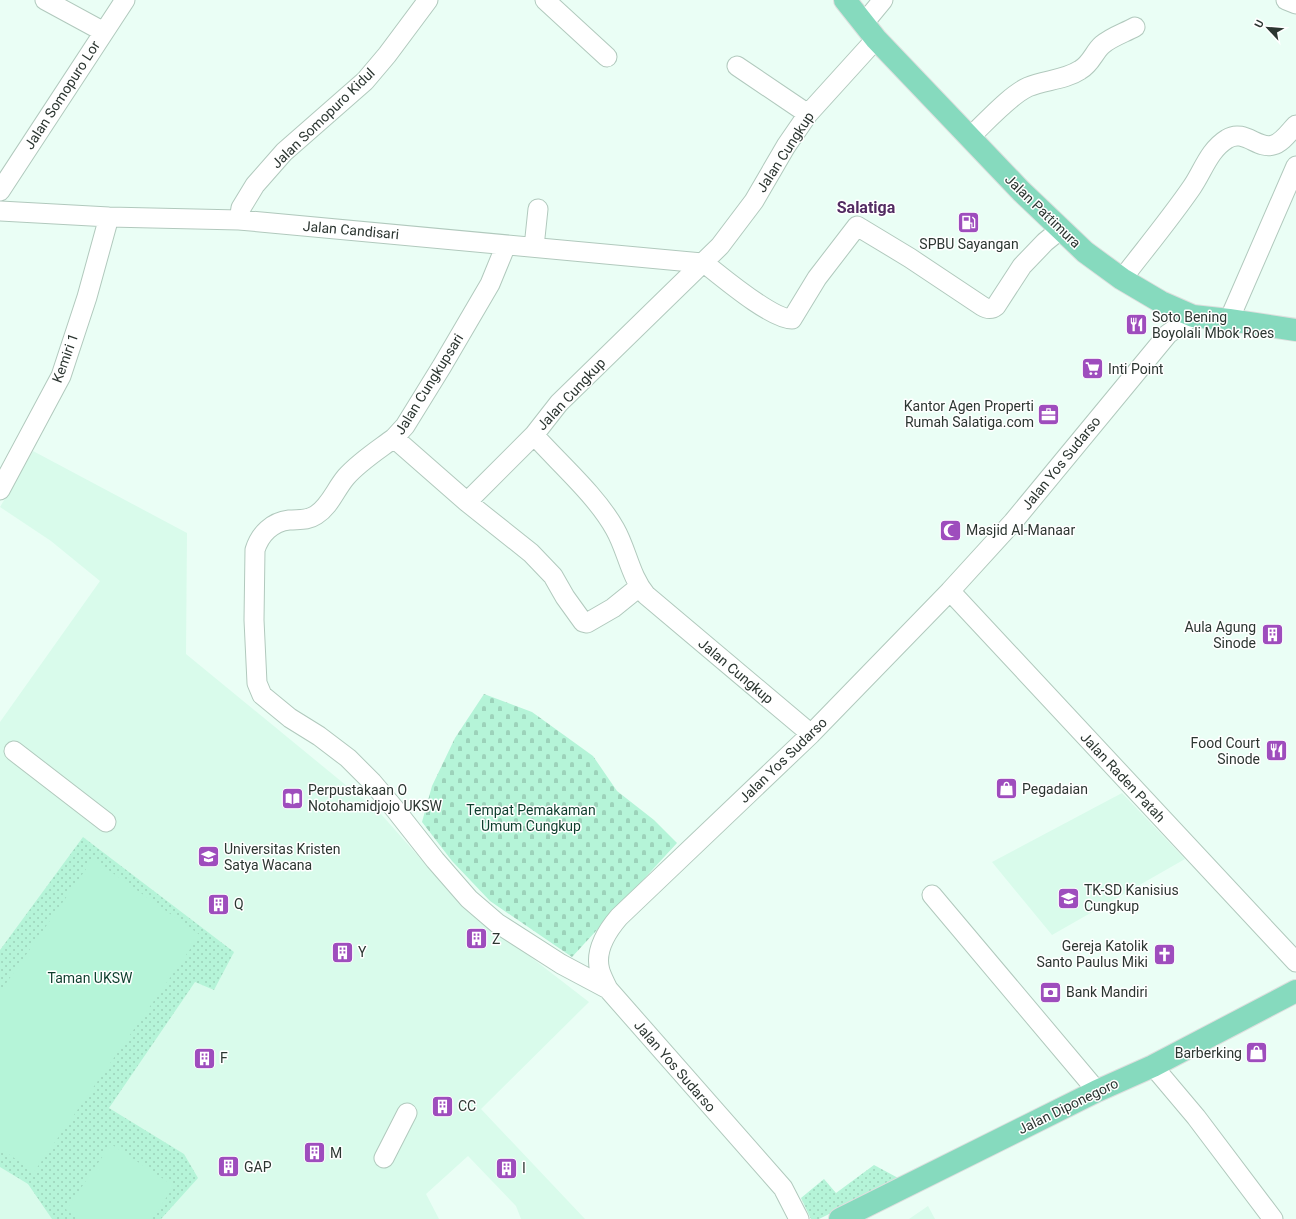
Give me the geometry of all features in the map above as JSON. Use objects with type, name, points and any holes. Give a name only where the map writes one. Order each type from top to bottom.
[{"type":"main road","name":"Jalan Pattimura","points":[[845,0],[870,31],[1021,191],[1085,252],[1122,279],[1161,302],[1193,316],[1296,330]]},
{"type":"main road","name":"Jalan Diponegoro","points":[[840,1219],[1097,1091],[1153,1066],[1296,991]]},
{"type":"street","points":[[45,0],[104,32]]},
{"type":"street","name":"Jalan Somopuro Lor","points":[[0,190],[125,0]]},
{"type":"street","name":"Jalan Somopuro Kidul","points":[[238,220],[241,208],[255,185],[284,152],[365,81],[387,55],[428,0]]},
{"type":"street","points":[[545,0],[607,57]]},
{"type":"street","name":"Jalan Cungkup","points":[[811,734],[646,595],[639,587],[616,531],[602,508],[534,435],[559,403],[720,246],[754,201],[786,146],[808,114],[870,31],[883,0]]},
{"type":"street","points":[[1286,0],[1296,4]]},
{"type":"street","points":[[970,137],[1010,100],[1026,88],[1052,79],[1068,76],[1080,70],[1090,63],[1101,45],[1135,27]]},
{"type":"street","points":[[737,66],[808,114]]},
{"type":"street","points":[[1122,279],[1191,188],[1209,158],[1224,141],[1231,137],[1240,136],[1264,145],[1272,146],[1279,142],[1296,125]]},
{"type":"street","points":[[1229,320],[1296,166]]},
{"type":"street","points":[[534,247],[538,209]]},
{"type":"street","name":"Jalan Candisari","points":[[0,211],[109,217],[238,220],[702,262]]},
{"type":"street","name":"Kemiri 1","points":[[0,490],[61,376],[109,217]]},
{"type":"street","points":[[702,262],[753,301],[788,319],[792,319],[817,278],[857,226],[910,258],[982,306],[992,309],[996,306],[1022,266],[1045,242],[1061,230]]},
{"type":"street","name":"Jalan Cungkupsari","points":[[506,245],[490,284],[405,426],[394,438],[466,502],[527,550],[543,565],[553,576],[565,597],[583,622],[587,622],[613,608],[639,587]]},
{"type":"street","name":"Jalan Yos Sudarso","points":[[800,1219],[783,1188],[608,989],[600,970],[599,958],[602,944],[610,928],[619,917],[811,734],[950,591],[1013,522],[1164,338],[1193,316]]},
{"type":"street","points":[[466,502],[534,435]]},
{"type":"street","points":[[394,438],[347,476],[333,494],[327,506],[315,516],[304,520],[279,522],[264,532],[258,540],[255,550],[254,620],[257,683],[262,695],[290,718],[319,736],[348,758],[372,782],[469,899],[497,923],[555,961],[608,989]]},
{"type":"street","name":"Jalan Raden Patah","points":[[950,591],[1296,962]]},
{"type":"street","points":[[14,751],[106,822]]},
{"type":"street","points":[[932,895],[1097,1091]]},
{"type":"street","points":[[1153,1066],[1196,1117],[1273,1219]]},
{"type":"street","points":[[384,1158],[407,1113]]},
{"type":"shaded area","name":"Universitas Kristen Satya Wacana","points":[[33,451],[187,533],[186,654],[381,814],[457,900],[589,1002],[481,1109],[585,1219],[521,1219],[516,1206],[468,1156],[426,1194],[439,1219],[0,1219],[0,722],[100,581],[51,541],[0,507]]},
{"type":"shaded area","name":"TK-SD Kanisius Cungkup","points":[[1122,793],[1185,859],[1052,935],[992,862]]},
{"type":"shaded area","points":[[928,1206],[935,1219],[909,1219]]},
{"type":"green space","name":"Tempat Pemakaman Umum Cungkup","points":[[484,694],[532,712],[593,756],[617,791],[654,820],[677,843],[572,957],[490,901],[452,861],[422,822],[432,786],[455,738]]},
{"type":"green space","name":"Taman UKSW","points":[[83,837],[234,952],[214,990],[195,982],[109,1108],[184,1154],[198,1178],[161,1219],[52,1219],[28,1184],[0,1167],[0,950]]},
{"type":"green space","points":[[93,859],[200,935],[34,1172],[0,1148],[0,992]]},
{"type":"green space","points":[[111,1144],[174,1186],[152,1219],[79,1219],[66,1210]]},
{"type":"green space","points":[[874,1165],[900,1179],[819,1219],[811,1219],[801,1198],[824,1179],[836,1193]]},
{"type":"place","name":"SPBU Sayangan","points":[[969,222]]},
{"type":"place","name":"Soto Bening Boyolali Mbok Roes","points":[[1136,325]]},
{"type":"place","name":"Inti Point","points":[[1092,369]]},
{"type":"place","name":"Kantor Agen Properti Rumah Salatiga.com","points":[[1049,414]]},
{"type":"place","name":"Masjid Al-Manaar","points":[[950,530]]},
{"type":"place","name":"Aula Agung Sinode","points":[[1272,635]]},
{"type":"place","name":"Food Court Sinode","points":[[1276,751]]},
{"type":"place","name":"Pegadaian","points":[[1006,789]]},
{"type":"place","name":"Perpustakaan O Notohamidjojo UKSW","points":[[292,798]]},
{"type":"place","name":"Universitas Kristen Satya Wacana","points":[[209,857]]},
{"type":"place","name":"TK-SD Kanisius Cungkup","points":[[1069,898]]},
{"type":"place","name":"Q","points":[[218,904]]},
{"type":"place","name":"Z","points":[[476,939]]},
{"type":"place","name":"Y","points":[[343,952]]},
{"type":"place","name":"Gereja Katolik Santo Paulus Miki","points":[[1164,954]]},
{"type":"place","name":"Bank Mandiri","points":[[1050,992]]},
{"type":"place","name":"Barberking","points":[[1257,1053]]},
{"type":"place","name":"F","points":[[205,1058]]},
{"type":"place","name":"CC","points":[[443,1106]]},
{"type":"place","name":"M","points":[[315,1153]]},
{"type":"place","name":"GAP","points":[[228,1167]]},
{"type":"place","name":"I","points":[[506,1168]]},
{"type":"district","name":"Salatiga","points":[[866,207]]}]
